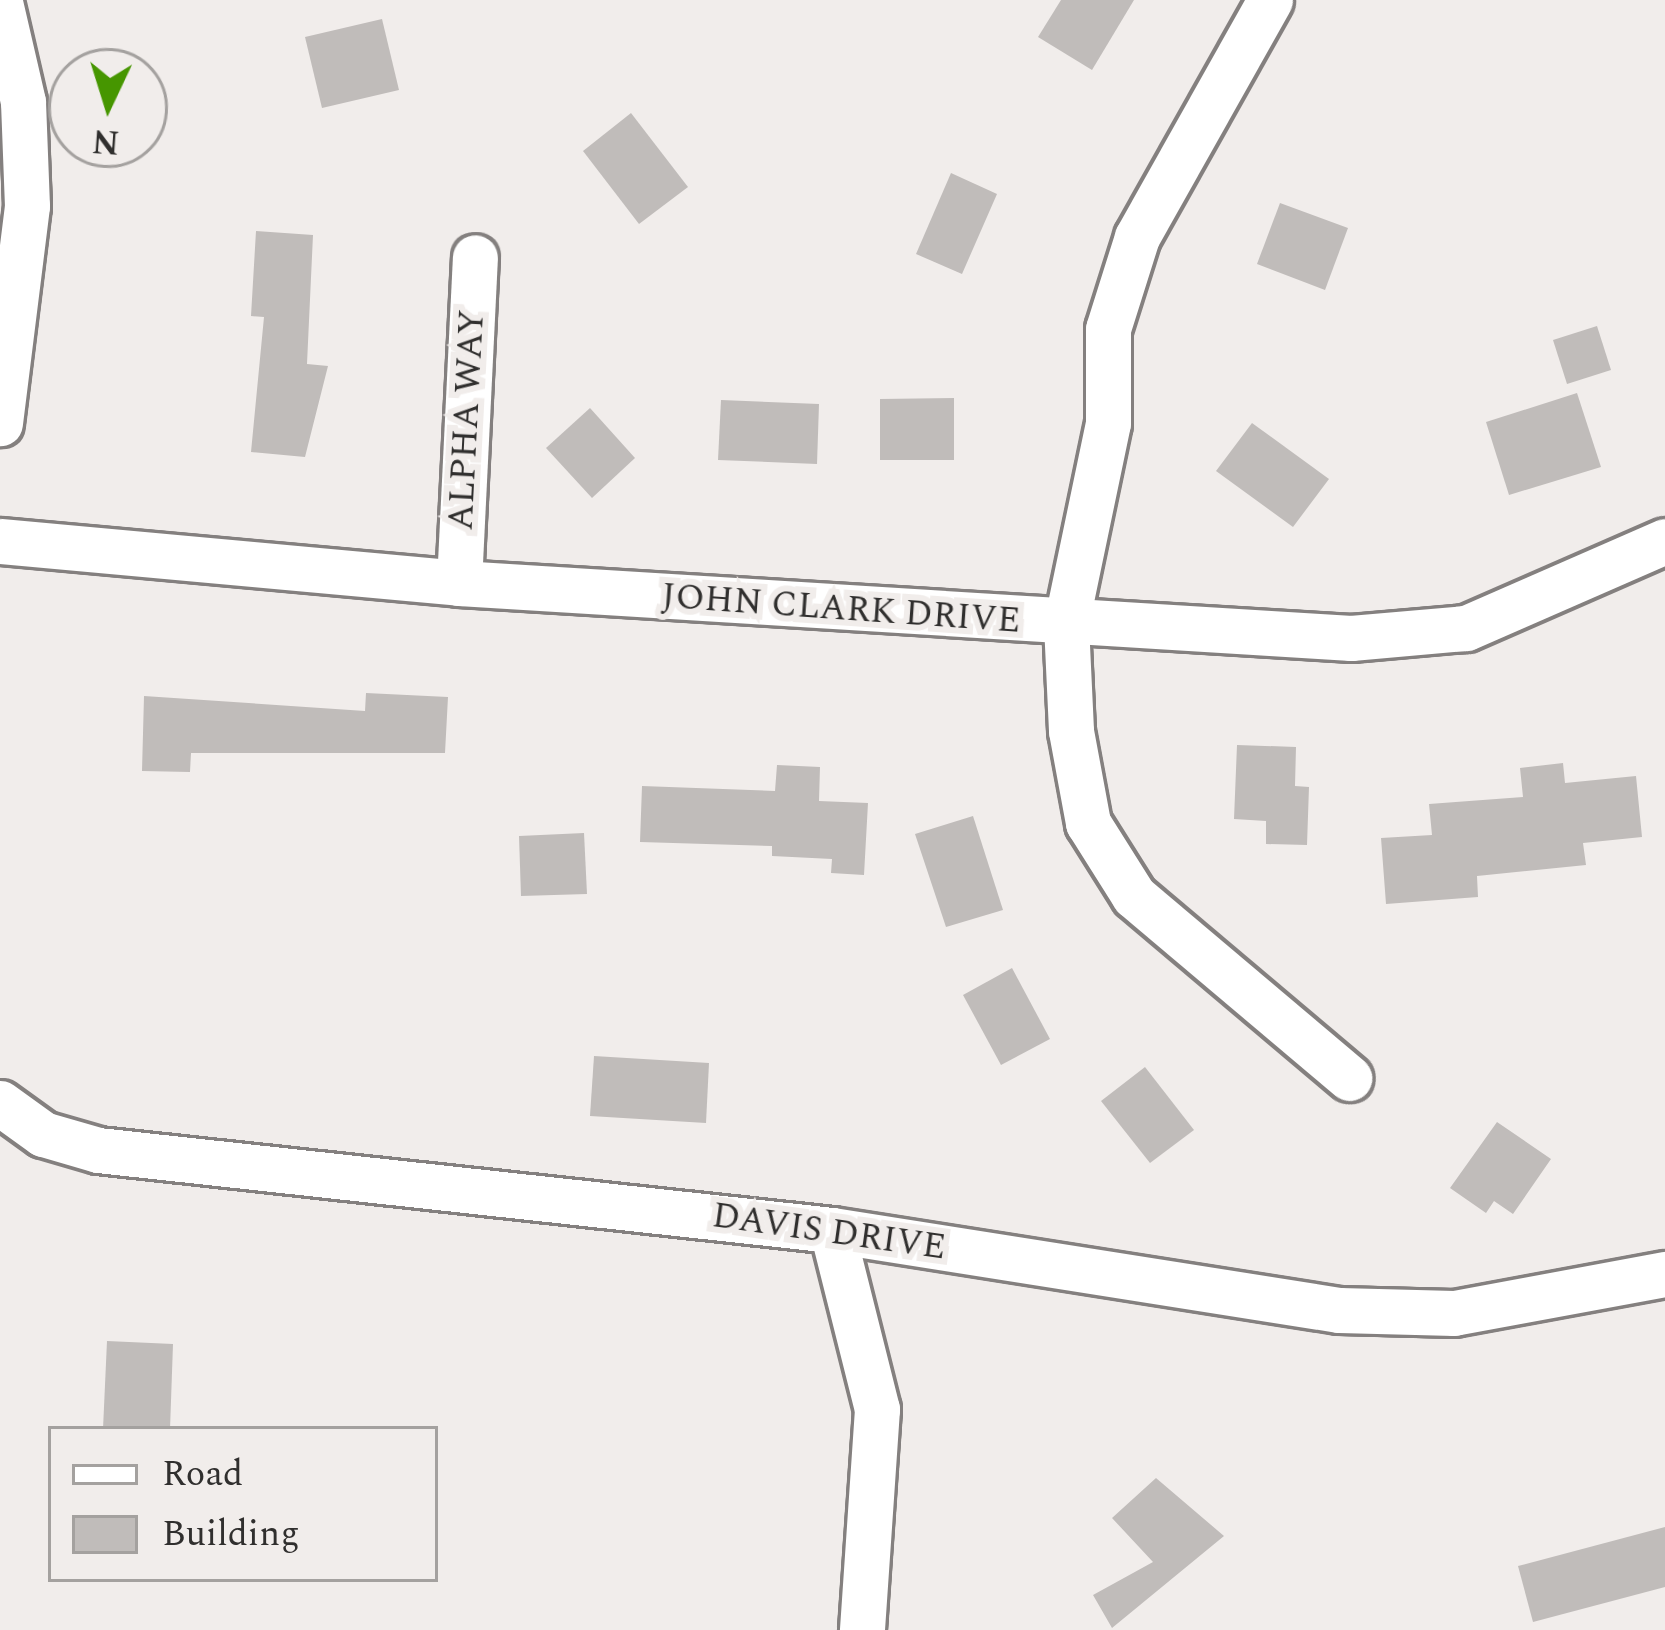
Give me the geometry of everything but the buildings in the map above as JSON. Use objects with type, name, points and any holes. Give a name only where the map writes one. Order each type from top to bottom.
[{"type":"street","points":[[1270,0],[1137,237],[1108,328],[1108,423],[1066,625],[1088,823],[1134,896],[1348,1078]]},
{"type":"street","points":[[0,2],[23,102],[27,206],[0,423]]},
{"type":"street","name":"ALPHA WAY","points":[[459,583],[475,256]]},
{"type":"street","name":"JOHN CLARK DRIVE","points":[[0,541],[459,583],[1066,625],[1351,638],[1466,628],[1665,541]]},
{"type":"street","name":"DAVIS DRIVE","points":[[0,1103],[43,1134],[98,1150],[832,1229],[1339,1310],[1454,1313],[1665,1274]]},
{"type":"street","points":[[832,1229],[877,1409],[862,1630]]}]
